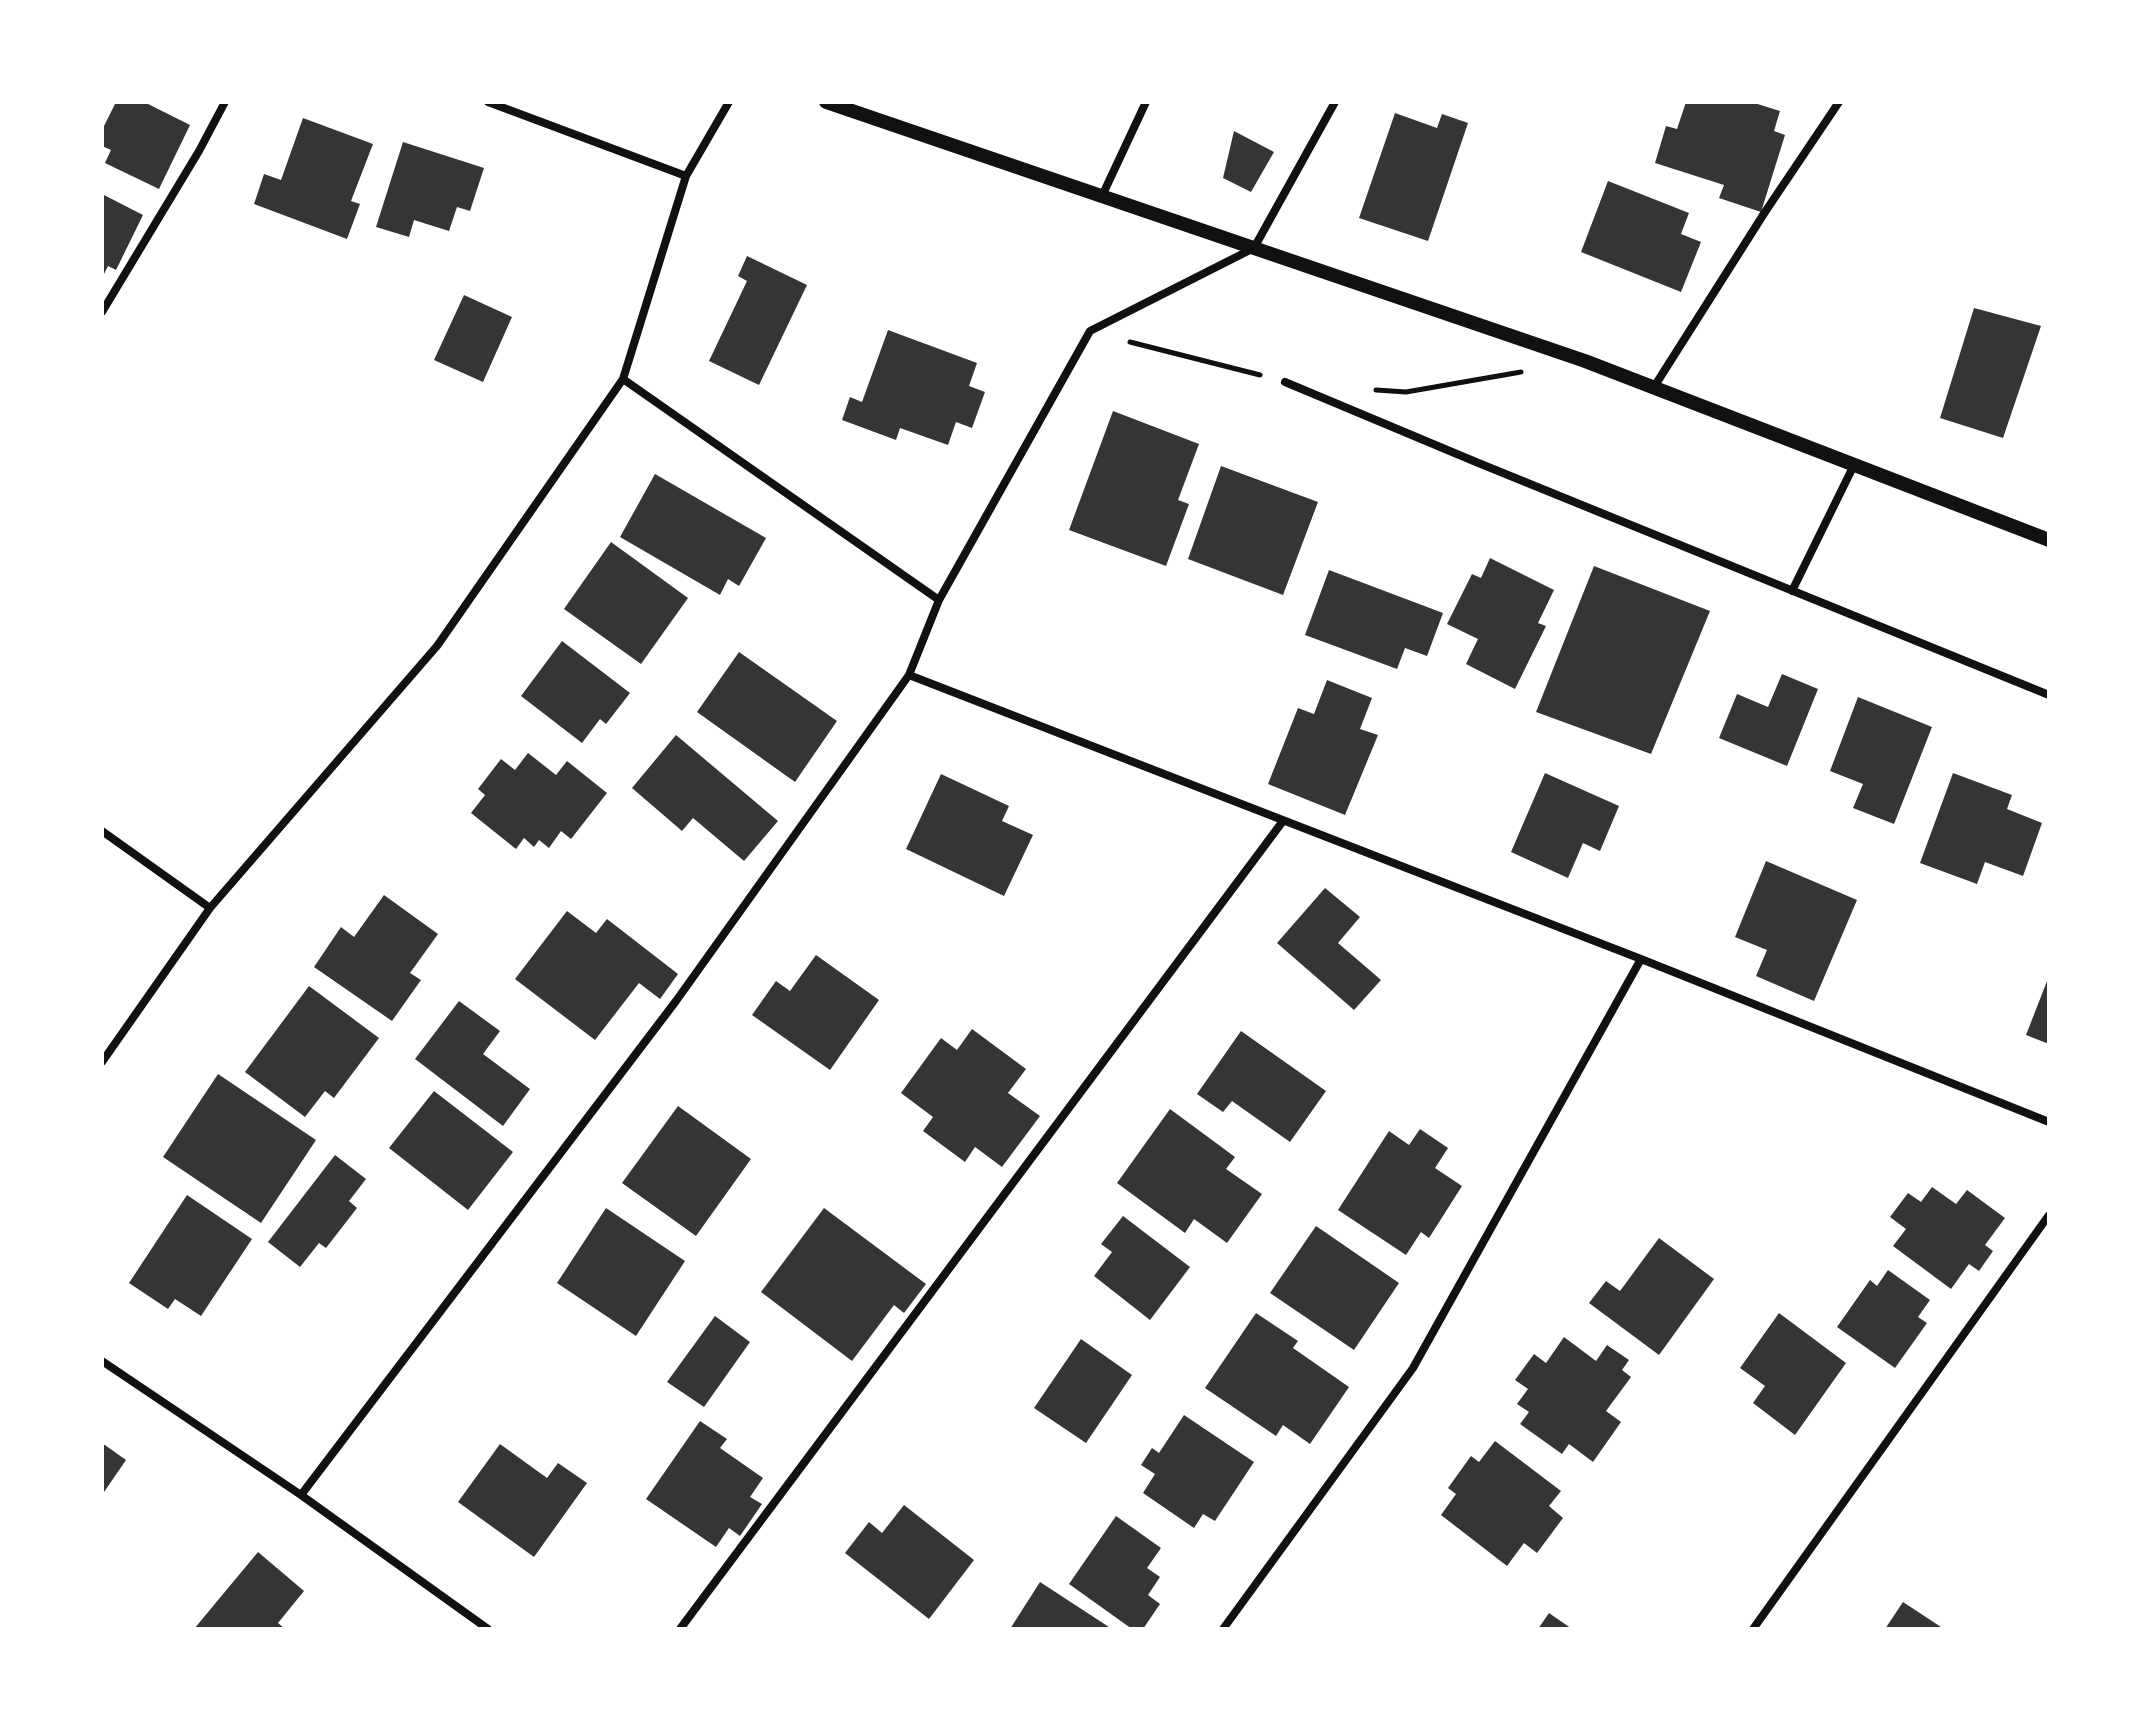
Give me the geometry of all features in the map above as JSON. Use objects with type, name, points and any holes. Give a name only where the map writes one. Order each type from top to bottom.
[{"type":"street","points":[[102,312],[225,102]]},
{"type":"street","points":[[488,102],[686,176]]},
{"type":"street","points":[[102,1062],[210,908],[437,646],[623,379],[686,176],[729,102]]},
{"type":"street","points":[[826,102],[1585,361],[2049,540]]},
{"type":"street","points":[[1102,196],[1146,102]]},
{"type":"street","points":[[301,1495],[676,1001],[909,675],[939,600],[1090,331],[1254,248],[1335,102]]},
{"type":"street","points":[[1654,387],[1839,102]]},
{"type":"street","points":[[623,379],[939,600]]},
{"type":"street","points":[[1285,382],[2049,695]]},
{"type":"street","points":[[1792,591],[1854,465]]},
{"type":"street","points":[[909,675],[1641,959],[2049,1122]]},
{"type":"street","points":[[680,1629],[1283,821]]},
{"type":"street","points":[[102,831],[210,908]]},
{"type":"street","points":[[1223,1629],[1413,1368],[1641,959]]},
{"type":"street","points":[[1753,1629],[2049,1215]]},
{"type":"street","points":[[102,1361],[301,1495],[488,1629]]},
{"type":"building","points":[[116,102],[144,102],[190,125],[159,189],[105,163],[111,150],[102,146],[102,130]]},
{"type":"building","points":[[1686,102],[1751,102],[1780,111],[1774,131],[1785,135],[1761,212],[1719,198],[1724,185],[1655,163],[1666,126],[1677,129]]},
{"type":"building","points":[[1395,113],[1437,128],[1442,114],[1468,123],[1428,241],[1359,218]]},
{"type":"building","points":[[303,118],[373,144],[351,201],[360,204],[347,239],[254,204],[264,174],[281,180]]},
{"type":"building","points":[[1234,131],[1274,152],[1251,192],[1223,178]]},
{"type":"building","points":[[403,142],[484,168],[470,211],[457,207],[449,231],[414,220],[409,237],[376,227]]},
{"type":"building","points":[[1608,181],[1689,213],[1681,234],[1701,242],[1681,292],[1581,252]]},
{"type":"building","points":[[102,194],[143,215],[116,270],[108,266],[102,278]]},
{"type":"building","points":[[747,256],[807,285],[759,385],[709,361],[747,281],[738,276]]},
{"type":"building","points":[[464,295],[512,317],[483,382],[434,360]]},
{"type":"building","points":[[1974,308],[2041,326],[2003,438],[1940,418]]},
{"type":"building","points":[[888,330],[977,363],[969,386],[985,392],[972,428],[956,422],[948,445],[900,428],[896,440],[842,420],[850,397],[862,402]]},
{"type":"building","points":[[1113,411],[1199,444],[1178,500],[1189,504],[1166,566],[1069,530]]},
{"type":"building","points":[[1221,466],[1318,502],[1283,595],[1188,559]]},
{"type":"building","points":[[655,474],[766,538],[739,586],[728,579],[720,595],[620,537]]},
{"type":"building","points":[[611,542],[688,598],[641,664],[564,609]]},
{"type":"building","points":[[1490,558],[1554,590],[1538,623],[1546,626],[1515,689],[1466,664],[1478,639],[1447,624],[1472,574],[1481,578]]},
{"type":"building","points":[[1594,566],[1710,611],[1651,754],[1536,712]]},
{"type":"building","points":[[1329,570],[1443,613],[1427,656],[1405,648],[1397,669],[1305,635]]},
{"type":"building","points":[[562,641],[630,693],[606,724],[600,719],[582,743],[521,696]]},
{"type":"building","points":[[739,652],[837,721],[795,782],[697,712]]},
{"type":"building","points":[[1782,674],[1818,689],[1787,766],[1719,738],[1737,694],[1768,707]]},
{"type":"building","points":[[1327,680],[1372,698],[1360,729],[1378,735],[1345,815],[1268,784],[1298,708],[1314,714]]},
{"type":"building","points":[[1858,697],[1932,727],[1894,824],[1853,808],[1863,784],[1830,771]]},
{"type":"building","points":[[676,735],[778,821],[744,861],[693,818],[682,831],[632,788]]},
{"type":"building","points":[[528,753],[556,775],[567,761],[607,793],[571,839],[561,831],[549,848],[539,840],[534,847],[524,838],[516,849],[471,813],[485,795],[478,789],[501,759],[515,770]]},
{"type":"building","points":[[1545,773],[1619,806],[1600,851],[1583,843],[1568,878],[1511,852]]},
{"type":"building","points":[[1953,773],[2012,795],[2007,809],[2042,823],[2023,876],[1985,862],[1977,884],[1920,863]]},
{"type":"building","points":[[941,774],[1009,806],[1002,821],[1033,835],[1004,896],[906,849]]},
{"type":"building","points":[[1766,861],[1857,900],[1814,1001],[1756,976],[1767,950],[1735,937]]},
{"type":"building","points":[[1325,888],[1360,917],[1338,943],[1381,980],[1354,1010],[1277,943]]},
{"type":"building","points":[[384,895],[438,934],[410,973],[421,980],[392,1021],[314,967],[341,927],[354,937]]},
{"type":"building","points":[[567,911],[596,933],[607,919],[678,974],[660,999],[639,983],[595,1040],[515,979]]},
{"type":"building","points":[[816,955],[879,1000],[830,1070],[752,1015],[776,981],[790,991]]},
{"type":"building","points":[[2049,976],[2049,1044],[2026,1035]]},
{"type":"building","points":[[309,986],[379,1038],[334,1098],[325,1091],[305,1117],[245,1072]]},
{"type":"building","points":[[459,1001],[500,1031],[483,1054],[530,1089],[503,1126],[415,1059]]},
{"type":"building","points":[[972,1029],[1026,1069],[1008,1093],[1040,1116],[1002,1167],[975,1147],[965,1162],[923,1131],[933,1117],[901,1093],[941,1038],[957,1050]]},
{"type":"building","points":[[1241,1031],[1326,1091],[1290,1142],[1232,1101],[1223,1112],[1197,1094]]},
{"type":"building","points":[[218,1074],[316,1140],[261,1223],[163,1157]]},
{"type":"building","points":[[434,1091],[513,1152],[468,1210],[389,1148]]},
{"type":"building","points":[[678,1106],[751,1159],[696,1236],[622,1183]]},
{"type":"building","points":[[1170,1109],[1235,1157],[1226,1169],[1262,1194],[1227,1243],[1194,1219],[1185,1233],[1117,1183]]},
{"type":"building","points":[[1420,1129],[1448,1148],[1435,1168],[1462,1186],[1429,1238],[1421,1232],[1406,1255],[1338,1210],[1389,1131],[1409,1145]]},
{"type":"building","points":[[335,1155],[366,1179],[349,1201],[357,1208],[326,1248],[319,1243],[300,1267],[268,1242]]},
{"type":"building","points":[[1932,1187],[1956,1204],[1967,1190],[2005,1218],[1985,1245],[1993,1251],[1979,1271],[1969,1264],[1951,1289],[1893,1246],[1906,1229],[1890,1217],[1908,1193],[1921,1202]]},
{"type":"building","points":[[187,1195],[252,1239],[201,1316],[175,1299],[168,1309],[129,1283]]},
{"type":"building","points":[[606,1208],[685,1261],[636,1336],[557,1283]]},
{"type":"building","points":[[824,1208],[926,1284],[904,1313],[894,1305],[852,1361],[761,1292]]},
{"type":"building","points":[[1123,1216],[1190,1267],[1150,1320],[1094,1276],[1112,1252],[1101,1244]]},
{"type":"building","points":[[1316,1226],[1399,1283],[1354,1350],[1270,1293]]},
{"type":"building","points":[[1659,1238],[1714,1279],[1659,1355],[1589,1303],[1606,1281],[1620,1291]]},
{"type":"building","points":[[1888,1270],[1930,1300],[1918,1317],[1927,1323],[1895,1368],[1837,1327],[1870,1280],[1877,1286]]},
{"type":"building","points":[[1256,1313],[1298,1341],[1293,1348],[1349,1387],[1310,1444],[1283,1425],[1276,1436],[1205,1388]]},
{"type":"building","points":[[1779,1313],[1846,1363],[1795,1435],[1753,1403],[1765,1386],[1740,1368]]},
{"type":"building","points":[[715,1316],[750,1342],[704,1407],[667,1382]]},
{"type":"building","points":[[1564,1337],[1596,1361],[1607,1345],[1629,1360],[1622,1370],[1631,1377],[1606,1411],[1621,1422],[1593,1462],[1569,1444],[1562,1454],[1520,1424],[1529,1412],[1517,1404],[1528,1389],[1515,1380],[1534,1354],[1546,1363]]},
{"type":"building","points":[[1081,1339],[1132,1375],[1086,1443],[1034,1408]]},
{"type":"building","points":[[1184,1415],[1254,1462],[1215,1521],[1203,1514],[1194,1528],[1143,1493],[1155,1474],[1141,1465],[1152,1448],[1159,1453]]},
{"type":"building","points":[[700,1421],[727,1439],[720,1448],[763,1478],[750,1497],[762,1504],[740,1536],[729,1528],[716,1547],[646,1499]]},
{"type":"building","points":[[1495,1441],[1561,1491],[1549,1506],[1563,1518],[1537,1553],[1524,1543],[1507,1566],[1441,1515],[1456,1494],[1448,1488],[1471,1456],[1479,1462]]},
{"type":"building","points":[[102,1443],[126,1460],[102,1495]]},
{"type":"building","points":[[500,1444],[547,1478],[558,1463],[587,1483],[534,1557],[458,1502]]},
{"type":"building","points":[[904,1505],[974,1560],[929,1619],[845,1553],[869,1522],[882,1533]]},
{"type":"building","points":[[1116,1516],[1161,1548],[1147,1568],[1160,1577],[1148,1595],[1160,1604],[1143,1629],[1132,1629],[1069,1584]]},
{"type":"building","points":[[258,1552],[304,1591],[278,1623],[285,1629],[194,1629]]},
{"type":"building","points":[[1040,1582],[1112,1629],[1010,1629]]},
{"type":"building","points":[[1903,1602],[1944,1629],[1885,1629]]},
{"type":"building","points":[[1549,1613],[1572,1629],[1538,1629]]}]
